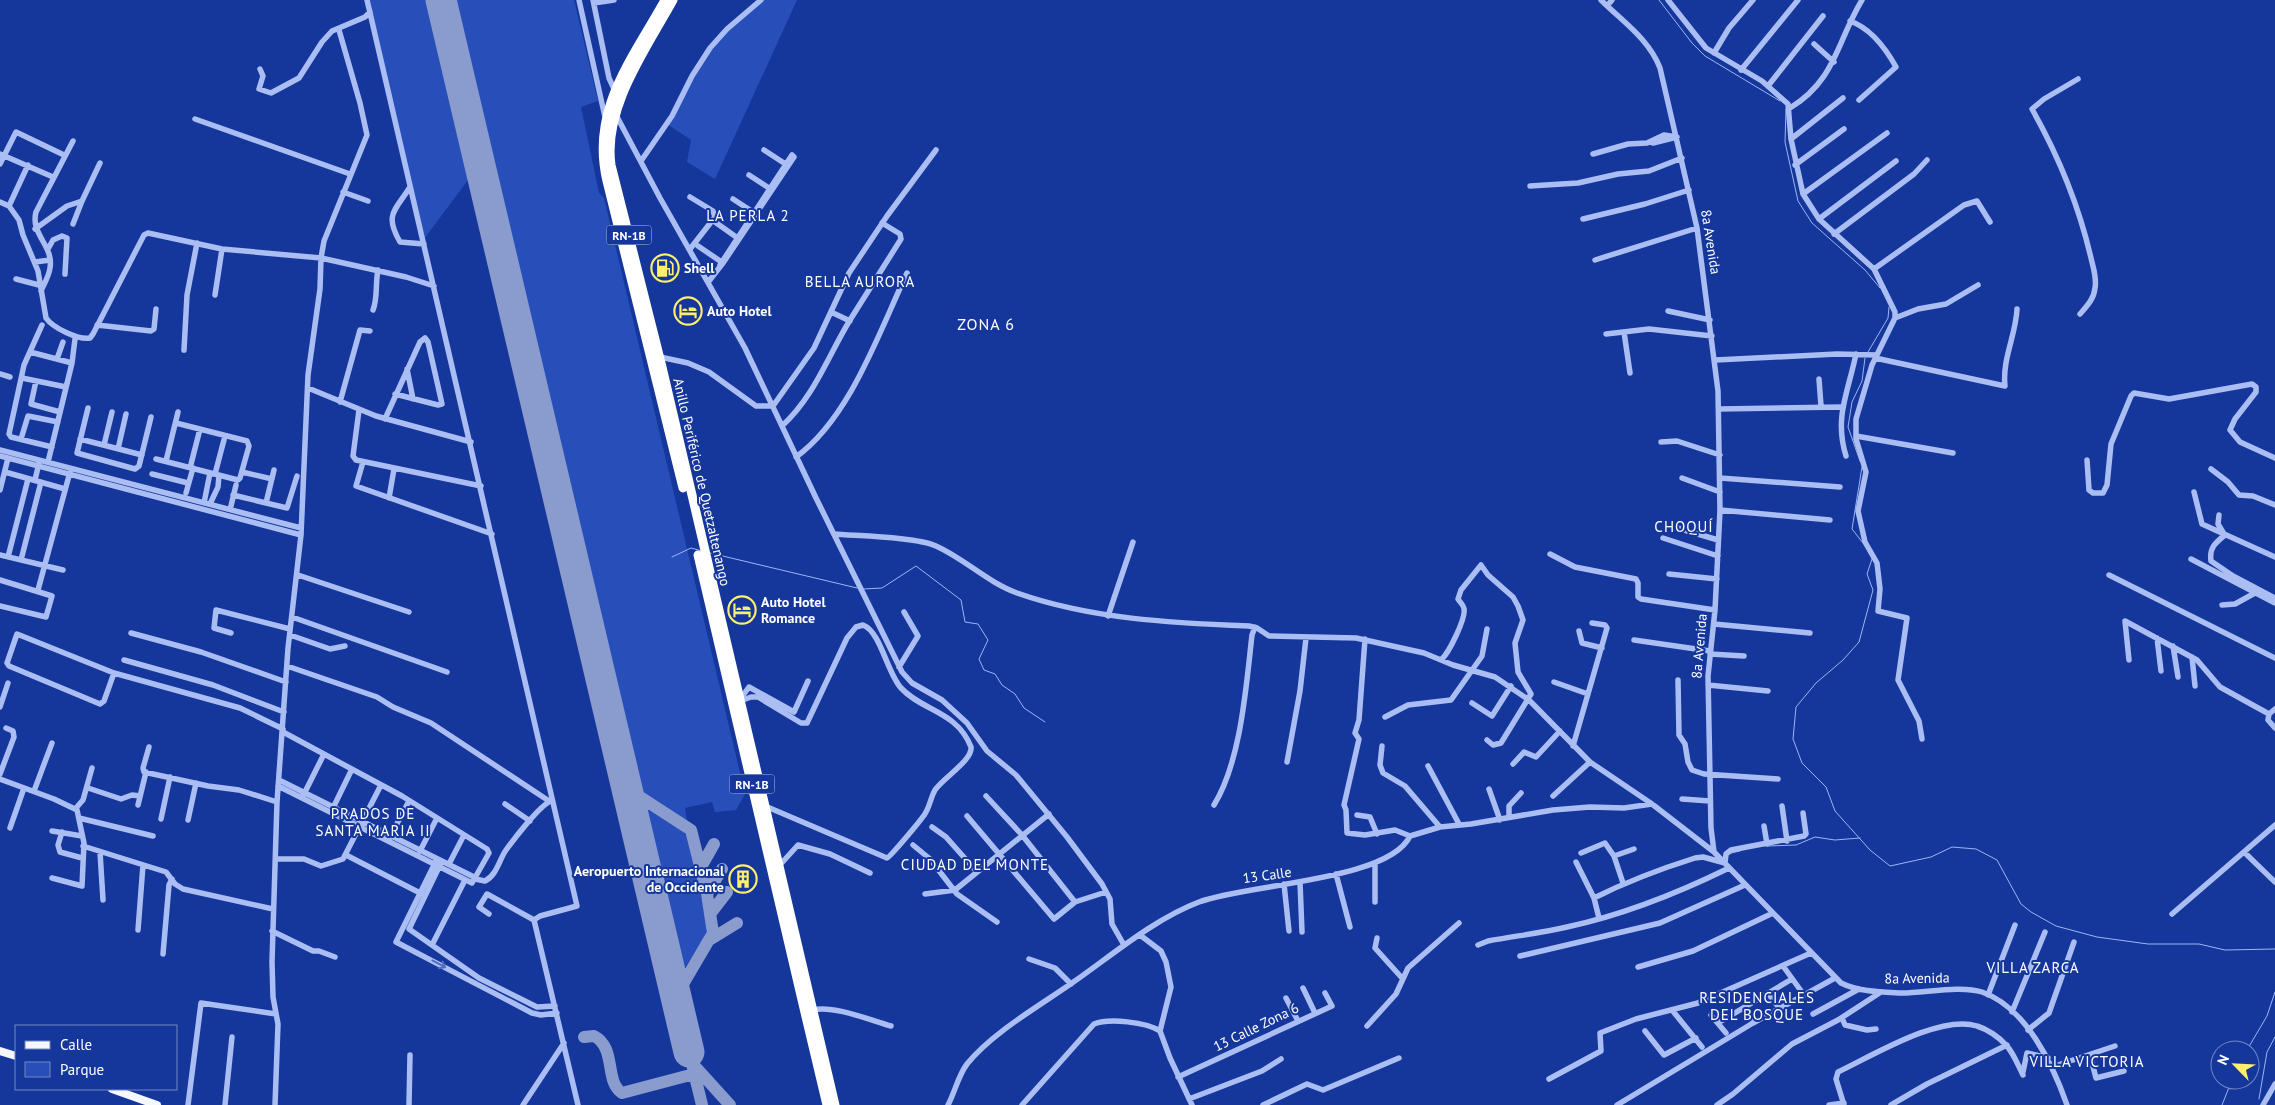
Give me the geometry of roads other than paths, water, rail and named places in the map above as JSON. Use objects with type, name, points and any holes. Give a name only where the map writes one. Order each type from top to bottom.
[{"type":"highway","name":"Anillo Periférico de Quetzaltenango","points":[[670,2],[646,34],[615,91],[605,117],[602,138],[603,162],[739,698],[835,1105]]},
{"type":"highway","name":"Anillo Periférico de Quetzaltenango","points":[[670,2],[614,112],[610,134],[611,165],[660,357],[700,549],[827,1105]]},
{"type":"highway","points":[[614,112],[613,104],[646,34]]},
{"type":"highway","points":[[640,309],[646,316],[655,353],[660,357]]},
{"type":"highway","points":[[794,961],[812,1010]]},
{"type":"highway","points":[[803,1004],[812,1010]]},
{"type":"main road","points":[[0,1051],[15,1056]]},
{"type":"main road","points":[[115,1090],[157,1105]]},
{"type":"street","points":[[367,0],[471,442],[577,906],[540,916],[534,920]]},
{"type":"street","points":[[578,0],[605,117]]},
{"type":"street","points":[[614,0],[594,2],[609,78],[615,91]]},
{"type":"street","points":[[640,161],[672,116],[692,76],[710,48],[727,29],[761,0]]},
{"type":"street","name":"8a Avenida","points":[[1601,0],[1646,44],[1656,57],[1677,136],[1697,228],[1716,360],[1719,410],[1720,510],[1715,610],[1708,685],[1710,828],[1714,852],[1810,953],[1835,978],[1847,986],[1882,992],[1912,994],[1964,989],[1988,995],[2012,1012],[2028,1030],[2048,1058],[2067,1105]]},
{"type":"street","points":[[1607,6],[1612,0]]},
{"type":"street","points":[[1668,0],[1701,43],[1768,86],[1790,108],[1791,139],[1795,165],[1803,194],[1819,219],[1874,269],[1894,309],[1896,318]]},
{"type":"street","points":[[1714,53],[1729,28],[1752,0]]},
{"type":"street","points":[[1741,70],[1798,0]]},
{"type":"street","points":[[1790,108],[1813,88],[1834,62],[1850,21],[1862,0]]},
{"type":"street","points":[[260,69],[263,76],[259,89],[271,93],[286,86],[302,74],[326,36],[332,31],[338,30],[370,12]]},
{"type":"street","points":[[1768,86],[1823,16]]},
{"type":"street","points":[[1850,21],[1861,26],[1873,36],[1888,53],[1896,66],[1859,100]]},
{"type":"street","points":[[275,1105],[278,1031],[272,987],[272,931],[276,859],[276,802],[290,632],[298,575],[311,344],[320,289],[321,258],[324,241],[367,132],[338,30]]},
{"type":"street","points":[[1814,44],[1834,62]]},
{"type":"street","points":[[2078,79],[2056,91],[2032,109],[2054,148],[2076,204],[2088,245],[2096,286],[2094,296],[2080,314]]},
{"type":"street","points":[[1791,139],[1843,98]]},
{"type":"street","points":[[614,112],[745,348],[899,667],[912,683],[940,698],[967,724],[987,751],[1016,775],[1048,814],[1100,880],[1110,899],[1112,924],[1124,945]]},
{"type":"street","points":[[195,119],[350,174]]},
{"type":"street","points":[[1795,165],[1844,129]]},
{"type":"street","points":[[0,164],[2,154],[14,136],[20,132],[64,155]]},
{"type":"street","points":[[1803,194],[1887,133]]},
{"type":"street","points":[[1593,154],[1628,144],[1641,146],[1677,136]]},
{"type":"street","points":[[40,288],[50,268],[50,260],[48,249],[33,223],[36,212],[73,140]]},
{"type":"street","points":[[709,281],[787,165],[764,150]]},
{"type":"street","points":[[773,406],[814,348],[849,273],[882,223],[936,150]]},
{"type":"street","points":[[2,154],[53,177]]},
{"type":"street","points":[[1530,186],[1578,183],[1618,174],[1649,172],[1682,158]]},
{"type":"street","points":[[1834,234],[1914,174],[1927,160]]},
{"type":"street","points":[[1819,219],[1896,161]]},
{"type":"street","points":[[73,224],[100,163]]},
{"type":"street","points":[[10,206],[28,165]]},
{"type":"street","points":[[750,175],[771,189]]},
{"type":"street","points":[[410,187],[392,215],[391,224],[400,242],[424,244]]},
{"type":"street","points":[[1583,219],[1645,204],[1689,190]]},
{"type":"street","points":[[343,192],[368,201]]},
{"type":"street","points":[[690,197],[713,211],[715,217],[690,249]]},
{"type":"street","points":[[733,199],[755,213]]},
{"type":"street","points":[[35,229],[67,206],[82,201]]},
{"type":"street","points":[[1874,269],[1964,205],[1977,201],[1990,222]]},
{"type":"street","points":[[0,202],[10,206],[15,212],[35,262],[46,318],[49,323],[82,339],[90,338],[144,235],[148,233],[222,249],[321,258],[378,270],[434,286]]},
{"type":"street","points":[[715,222],[738,238]]},
{"type":"street","points":[[782,426],[811,390],[828,363],[850,320],[901,239],[900,234],[882,223]]},
{"type":"street","points":[[1595,260],[1697,228]]},
{"type":"street","points":[[48,249],[54,240],[62,236],[67,238],[65,274]]},
{"type":"street","points":[[184,350],[187,295],[197,243]]},
{"type":"street","points":[[698,246],[721,263]]},
{"type":"street","points":[[215,295],[222,249]]},
{"type":"street","points":[[35,262],[50,260]]},
{"type":"street","points":[[373,310],[377,298],[375,287],[378,270]]},
{"type":"street","points":[[796,457],[818,439],[849,392],[874,345],[907,274]]},
{"type":"street","points":[[16,279],[40,288]]},
{"type":"street","points":[[1922,739],[1919,721],[1898,680],[1907,618],[1878,611],[1879,582],[1877,563],[1860,529],[1858,507],[1864,488],[1866,472],[1856,436],[1856,419],[1874,356],[1896,318],[1918,309],[1946,304],[1978,285]]},
{"type":"street","points":[[97,325],[151,331],[154,329],[156,309]]},
{"type":"street","points":[[1716,360],[1858,354],[2005,386],[2005,365],[2016,329],[2017,309]]},
{"type":"street","points":[[1668,311],[1710,320]]},
{"type":"street","points":[[831,312],[850,320]]},
{"type":"street","points":[[42,326],[24,365],[9,434],[11,437],[52,447]]},
{"type":"street","points":[[1606,334],[1649,329],[1712,336]]},
{"type":"street","points":[[340,402],[360,330],[370,331]]},
{"type":"street","points":[[1624,332],[1630,373]]},
{"type":"street","points":[[384,419],[395,394],[407,368],[421,340],[425,338],[428,342],[442,403],[440,406],[395,394]]},
{"type":"street","points":[[48,462],[72,363],[74,339]]},
{"type":"street","points":[[57,359],[63,342]]},
{"type":"street","points":[[30,352],[72,363]]},
{"type":"street","points":[[1846,456],[1841,441],[1841,407],[1848,392],[1858,354]]},
{"type":"street","points":[[660,357],[688,363],[709,372],[756,406],[773,406]]},
{"type":"street","points":[[407,368],[413,399]]},
{"type":"street","points":[[0,374],[10,377]]},
{"type":"street","points":[[22,378],[66,387]]},
{"type":"street","points":[[1818,379],[1821,406]]},
{"type":"street","points":[[36,380],[31,404],[60,412]]},
{"type":"street","points":[[2087,460],[2090,490],[2093,494],[2103,493],[2107,486],[2111,444],[2130,396],[2134,393],[2169,399],[2252,384],[2256,387],[2256,392],[2234,419],[2230,430],[2240,442],[2275,458]]},
{"type":"street","points":[[308,388],[384,419],[471,442]]},
{"type":"street","points":[[1719,410],[1841,407]]},
{"type":"street","points":[[88,408],[78,454],[136,469],[142,455],[151,418]]},
{"type":"street","points":[[359,410],[353,456],[356,460],[481,486]]},
{"type":"street","points":[[104,445],[112,412]]},
{"type":"street","points":[[166,461],[178,412]]},
{"type":"street","points":[[118,449],[126,414]]},
{"type":"street","points":[[21,439],[28,416],[58,422]]},
{"type":"street","points":[[156,459],[238,480],[242,472],[248,443],[176,423]]},
{"type":"street","points":[[186,493],[200,429]]},
{"type":"street","points":[[207,503],[225,436]]},
{"type":"street","points":[[1856,436],[1953,453]]},
{"type":"street","points":[[80,439],[142,455]]},
{"type":"street","points":[[1661,442],[1677,441],[1720,454]]},
{"type":"street","points":[[0,452],[8,458],[39,463],[48,462],[70,471],[207,503],[301,528]]},
{"type":"street","points":[[0,452],[301,535]]},
{"type":"street","points":[[0,490],[8,458]]},
{"type":"street","points":[[362,462],[356,486],[492,534]]},
{"type":"street","points":[[21,560],[32,521],[39,463]]},
{"type":"street","points":[[388,498],[394,469]]},
{"type":"street","points":[[2211,469],[2228,482],[2238,495],[2253,496],[2275,505]]},
{"type":"street","points":[[266,503],[274,470]]},
{"type":"street","points":[[38,590],[70,471]]},
{"type":"street","points":[[5,472],[65,489]]},
{"type":"street","points":[[242,472],[272,479]]},
{"type":"street","points":[[152,474],[188,483]]},
{"type":"street","points":[[207,503],[218,487],[215,474]]},
{"type":"street","points":[[233,495],[288,508],[297,476]]},
{"type":"street","points":[[1682,478],[1720,492]]},
{"type":"street","points":[[1720,478],[1840,487]]},
{"type":"street","points":[[8,556],[28,479]]},
{"type":"street","points":[[231,506],[236,485]]},
{"type":"street","points":[[2194,492],[2202,524],[2275,558]]},
{"type":"street","points":[[1720,510],[1830,520]]},
{"type":"street","points":[[2219,515],[2218,524],[2225,536]]},
{"type":"street","points":[[18,517],[32,521]]},
{"type":"street","points":[[1674,526],[1718,540]]},
{"type":"street","points":[[834,534],[930,544],[960,559],[992,582],[1016,593],[1108,616],[1255,627],[1269,636],[1365,639],[1424,653],[1489,674],[1511,686],[1529,700],[1590,762],[1652,804],[1714,852]]},
{"type":"street","points":[[2225,536],[2213,546],[2210,553],[2212,561],[2233,576],[2275,598]]},
{"type":"street","points":[[1663,538],[1718,556]]},
{"type":"street","points":[[1108,616],[1133,542]]},
{"type":"street","points":[[1550,554],[1575,567],[1636,579],[1638,582],[1638,597],[1641,599],[1715,610]]},
{"type":"street","points":[[0,555],[63,570]]},
{"type":"street","points":[[2191,560],[2275,604]]},
{"type":"street","points":[[1441,660],[1454,642],[1464,613],[1464,607],[1458,599],[1460,593],[1481,565],[1488,575],[1513,597],[1518,606],[1523,620],[1515,643],[1518,672],[1532,694],[1501,743],[1493,745],[1487,740]]},
{"type":"street","points":[[1670,574],[1717,579]]},
{"type":"street","points":[[2109,574],[2275,658]]},
{"type":"street","points":[[298,575],[409,612]]},
{"type":"street","points":[[0,580],[38,590],[52,596],[46,617],[0,606]]},
{"type":"street","points":[[2222,605],[2236,604],[2256,593]]},
{"type":"street","points":[[231,633],[214,628],[216,609],[290,632],[330,648],[346,646]]},
{"type":"street","points":[[899,667],[918,636],[904,612]]},
{"type":"street","points":[[292,618],[447,672]]},
{"type":"street","points":[[2129,660],[2125,621],[2197,660],[2220,688],[2269,714]]},
{"type":"street","points":[[1573,746],[1602,648],[1606,626],[1592,623]]},
{"type":"street","points":[[1714,624],[1810,633]]},
{"type":"street","points":[[739,698],[758,698],[801,723],[807,722],[847,638],[856,628],[863,625],[868,627],[874,636],[900,687],[956,724],[971,747],[969,756],[936,789],[921,820],[905,836],[895,852],[887,858],[764,806]]},
{"type":"street","points":[[1214,805],[1224,787],[1228,773],[1241,714],[1252,635],[1255,627]]},
{"type":"street","points":[[1385,717],[1408,705],[1451,700],[1483,653],[1486,629]]},
{"type":"street","points":[[1580,631],[1581,642],[1602,648]]},
{"type":"street","points":[[131,633],[201,652],[286,682]]},
{"type":"street","points":[[114,673],[105,699],[101,704],[9,666],[7,663],[17,634],[114,673],[240,708],[409,801],[489,851],[475,880]]},
{"type":"street","points":[[1287,762],[1300,691],[1306,638]]},
{"type":"street","points":[[2157,638],[2161,671]]},
{"type":"street","points":[[1365,639],[1359,720],[1355,733],[1359,739],[1344,806],[1346,810],[1347,834],[1377,834],[1395,830],[1410,836]]},
{"type":"street","points":[[1634,640],[1744,656]]},
{"type":"street","points":[[2172,646],[2178,677]]},
{"type":"street","points":[[2192,657],[2195,686]]},
{"type":"street","points":[[124,660],[213,684],[284,712]]},
{"type":"street","points":[[287,666],[377,697],[393,707],[431,722],[552,801]]},
{"type":"street","points":[[1678,680],[1679,735],[1685,744],[1688,762],[1692,770],[1704,774],[1778,778]]},
{"type":"street","points":[[739,698],[749,687],[794,712],[808,681]]},
{"type":"street","points":[[1554,682],[1588,694]]},
{"type":"street","points":[[0,707],[8,683]]},
{"type":"street","points":[[1708,685],[1768,691]]},
{"type":"street","points":[[1472,703],[1492,716],[1511,686]]},
{"type":"street","points":[[2269,714],[2275,709]]},
{"type":"street","points":[[2269,714],[2269,723],[2275,728]]},
{"type":"street","points":[[0,774],[14,737],[13,731],[6,728]]},
{"type":"street","points":[[1513,764],[1524,752],[1536,757],[1560,731]]},
{"type":"street","points":[[34,791],[52,743]]},
{"type":"street","points":[[1382,746],[1380,765],[1383,772],[1405,786],[1440,827]]},
{"type":"street","points":[[138,805],[146,772],[143,768],[150,747]]},
{"type":"street","points":[[303,795],[324,754]]},
{"type":"street","points":[[1554,796],[1590,762]]},
{"type":"street","points":[[1428,766],[1459,824]]},
{"type":"street","points":[[76,808],[82,803],[88,788],[92,768]]},
{"type":"street","points":[[332,810],[352,769]]},
{"type":"street","points":[[146,772],[239,790],[276,802]]},
{"type":"street","points":[[161,819],[170,777]]},
{"type":"street","points":[[0,779],[76,808]]},
{"type":"street","points":[[188,820],[196,783]]},
{"type":"street","points":[[279,783],[438,862],[465,880],[485,881],[491,877],[507,849],[538,809],[552,801]]},
{"type":"street","points":[[276,859],[304,859],[321,866],[341,860],[346,855],[381,785]]},
{"type":"street","points":[[10,828],[24,788]]},
{"type":"street","points":[[88,788],[121,799],[132,795],[140,796]]},
{"type":"street","points":[[1489,789],[1500,820]]},
{"type":"street","points":[[1509,817],[1508,806],[1521,793]]},
{"type":"street","points":[[986,796],[1022,836],[1075,902]]},
{"type":"street","points":[[1682,799],[1710,801]]},
{"type":"street","points":[[390,838],[409,801]]},
{"type":"street","points":[[505,804],[530,821]]},
{"type":"street","name":"13 Calle","points":[[948,1105],[962,1072],[977,1053],[1018,1021],[1124,945],[1197,902],[1243,890],[1300,882],[1375,863],[1406,845],[1410,836],[1440,827],[1500,820],[1553,810],[1590,807],[1624,808],[1652,804]]},
{"type":"street","points":[[1782,806],[1787,841]]},
{"type":"street","points":[[52,878],[82,886],[83,846],[76,808]]},
{"type":"street","points":[[1727,866],[1726,854],[1731,850],[1787,841],[1806,835],[1803,813]]},
{"type":"street","points":[[925,894],[955,890],[1048,814]]},
{"type":"street","points":[[1357,815],[1370,817],[1377,834]]},
{"type":"street","points":[[967,816],[1054,919],[1075,902],[1106,892]]},
{"type":"street","points":[[79,818],[153,836]]},
{"type":"street","points":[[419,853],[437,818]]},
{"type":"street","points":[[2172,914],[2275,825]]},
{"type":"street","points":[[1764,826],[1767,844]]},
{"type":"street","points":[[932,827],[946,837],[977,872]]},
{"type":"street","points":[[52,831],[82,836]]},
{"type":"street","points":[[62,832],[58,845],[60,852],[82,858]]},
{"type":"street","points":[[449,864],[464,835]]},
{"type":"street","points":[[1581,853],[1604,843],[1614,856],[1623,883]]},
{"type":"street","points":[[778,867],[798,845],[830,854],[870,873]]},
{"type":"street","points":[[913,845],[930,859],[959,896],[997,922]]},
{"type":"street","points":[[83,846],[166,872],[175,884],[183,889],[273,909]]},
{"type":"street","points":[[1614,856],[1634,849]]},
{"type":"street","points":[[100,852],[103,900]]},
{"type":"street","points":[[2244,852],[2275,882]]},
{"type":"street","points":[[346,855],[422,894]]},
{"type":"street","points":[[1594,898],[1623,883],[1636,881],[1695,858],[1703,857],[1727,866]]},
{"type":"street","points":[[438,862],[449,864],[475,880]]},
{"type":"street","points":[[438,862],[396,942],[470,980],[478,980],[541,1015],[557,1013]]},
{"type":"street","points":[[1576,862],[1594,898],[1599,918]]},
{"type":"street","points":[[1375,863],[1375,902]]},
{"type":"street","points":[[138,930],[143,865]]},
{"type":"street","points":[[1478,945],[1488,941],[1568,927],[1599,918],[1700,882],[1727,866]]},
{"type":"street","points":[[1336,874],[1350,927]]},
{"type":"street","points":[[163,954],[172,879]]},
{"type":"street","points":[[432,945],[465,880]]},
{"type":"street","points":[[1300,882],[1302,932]]},
{"type":"street","points":[[1284,884],[1289,931]]},
{"type":"street","points":[[1520,956],[1660,923],[1746,885]]},
{"type":"street","points":[[422,894],[408,928],[474,974],[478,980]]},
{"type":"street","points":[[489,914],[479,907],[487,894],[534,920],[578,1105]]},
{"type":"street","points":[[1638,967],[1693,951],[1773,913]]},
{"type":"street","points":[[1367,1026],[1396,994],[1408,968],[1459,923]]},
{"type":"street","points":[[1988,995],[2015,925]]},
{"type":"street","points":[[272,931],[313,951],[319,951],[335,957]]},
{"type":"street","points":[[2012,1012],[2045,932]]},
{"type":"street","points":[[1140,935],[1162,953],[1171,981],[1160,1031],[1178,1077],[1191,1102],[1262,1071],[1282,1059]]},
{"type":"street","points":[[1377,938],[1375,948],[1402,978]]},
{"type":"street","points":[[2028,1030],[2049,1013],[2074,942]]},
{"type":"street","points":[[1549,1079],[1601,1050],[1600,1033],[1631,1021],[1698,1003],[1810,953]]},
{"type":"street","points":[[1029,959],[1055,968],[1071,984]]},
{"type":"street","points":[[1783,966],[1804,995]]},
{"type":"street","points":[[470,980],[474,974]]},
{"type":"street","points":[[1617,1105],[1835,978]]},
{"type":"street","points":[[1718,1023],[1792,979]]},
{"type":"street","points":[[1303,988],[1315,1013]]},
{"type":"street","points":[[1813,1014],[1859,989]]},
{"type":"street","points":[[1717,1105],[1733,1094],[1792,1044],[1842,1018],[1882,992]]},
{"type":"street","name":"13 Calle Zona 6","points":[[1178,1077],[1332,1006],[1325,993]]},
{"type":"street","points":[[1768,993],[1777,1005]]},
{"type":"street","points":[[510,997],[540,1008],[555,1006]]},
{"type":"street","points":[[1286,998],[1298,1021]]},
{"type":"street","points":[[188,1105],[201,1003],[276,1014]]},
{"type":"street","points":[[812,1010],[822,1008],[842,1012],[890,1026]]},
{"type":"street","points":[[1743,1008],[1751,1019]]},
{"type":"street","points":[[1672,1010],[1702,1048]]},
{"type":"street","points":[[1711,1015],[1726,1033]]},
{"type":"street","points":[[1842,1018],[1845,1025],[1876,1029]]},
{"type":"street","points":[[1022,1105],[1094,1024],[1106,1022],[1146,1024],[1160,1031]]},
{"type":"street","points":[[1829,1105],[1844,1104],[1836,1079],[1838,1072],[1893,1044],[1931,1030],[1958,1024],[1976,1025],[2006,1045],[2023,1074],[2027,1053],[2048,1058]]},
{"type":"street","points":[[1645,1031],[1664,1055],[1696,1038]]},
{"type":"street","points":[[225,1105],[232,1037]]},
{"type":"street","points":[[523,1105],[564,1043]]},
{"type":"street","points":[[1891,1105],[1927,1084],[2006,1045]]},
{"type":"street","points":[[2052,1067],[2115,1046]]},
{"type":"street","points":[[409,1105],[410,1055]]},
{"type":"street","points":[[2090,1055],[2096,1078],[2124,1071]]},
{"type":"street","points":[[1263,1105],[1306,1084],[1311,1084],[1323,1090],[1399,1058]]},
{"type":"street","points":[[2262,1105],[2275,1084]]},
{"type":"waterway","points":[[1659,0],[1692,43],[1705,56],[1780,101]]},
{"type":"waterway","points":[[1786,109],[1785,142],[1798,201],[1812,223],[1865,270],[1880,288]]},
{"type":"waterway","points":[[1868,352],[1888,318],[1889,307]]},
{"type":"waterway","points":[[1860,461],[1848,427],[1852,402],[1862,381],[1865,358]]},
{"type":"waterway","points":[[1862,467],[1852,529],[1863,543]]},
{"type":"waterway","points":[[672,557],[691,548],[702,551]]},
{"type":"waterway","points":[[710,553],[857,588]]},
{"type":"waterway","points":[[1872,559],[1867,574],[1873,590],[1859,642],[1843,660],[1816,683],[1796,707],[1793,739],[1802,763],[1826,787],[1835,811],[1870,850],[1890,866],[1931,857],[1952,847],[1976,849],[1997,860],[2021,904],[2031,912],[2056,926],[2097,937],[2148,944],[2199,944],[2225,950],[2275,949]]},
{"type":"waterway","points":[[864,589],[882,588],[916,566],[961,600],[965,622],[978,624],[988,640],[979,659],[984,670],[995,674],[1002,685],[1015,694],[1024,708],[1045,722]]},
{"type":"waterway","points":[[1768,846],[1796,845],[1815,837],[1835,840],[1860,838]]},
{"type":"waterway","points":[[1731,853],[1740,851]]},
{"type":"waterway","points":[[2253,1040],[2267,1016],[2275,992]]},
{"type":"waterway","points":[[2259,1099],[2267,1052],[2275,1037]]},
{"type":"waterway","points":[[2222,1105],[2228,1090]]},
{"type":"place","name":"Shell","points":[[665,268]]},
{"type":"place","name":"Auto Hotel","points":[[688,311]]},
{"type":"place","name":"Auto Hotel Romance","points":[[742,610]]},
{"type":"place","name":"Aeropuerto Internacional de Occidente","points":[[743,879]]},
{"type":"district","name":"LA PERLA 2","points":[[748,215]]},
{"type":"district","name":"BELLA AURORA","points":[[860,281]]},
{"type":"district","name":"ZONA 6","points":[[986,324]]},
{"type":"district","name":"CHOQUÍ","points":[[1684,526]]},
{"type":"district","name":"PRADOS DE SANTA MARIA II","points":[[373,822]]},
{"type":"district","name":"CIUDAD DEL MONTE","points":[[975,864]]},
{"type":"district","name":"VILLA ZARCA","points":[[2033,967]]},
{"type":"district","name":"RESIDENCIALES DEL BOSQUE","points":[[1757,1006]]},
{"type":"district","name":"VILLA VICTORIA","points":[[2087,1061]]}]
